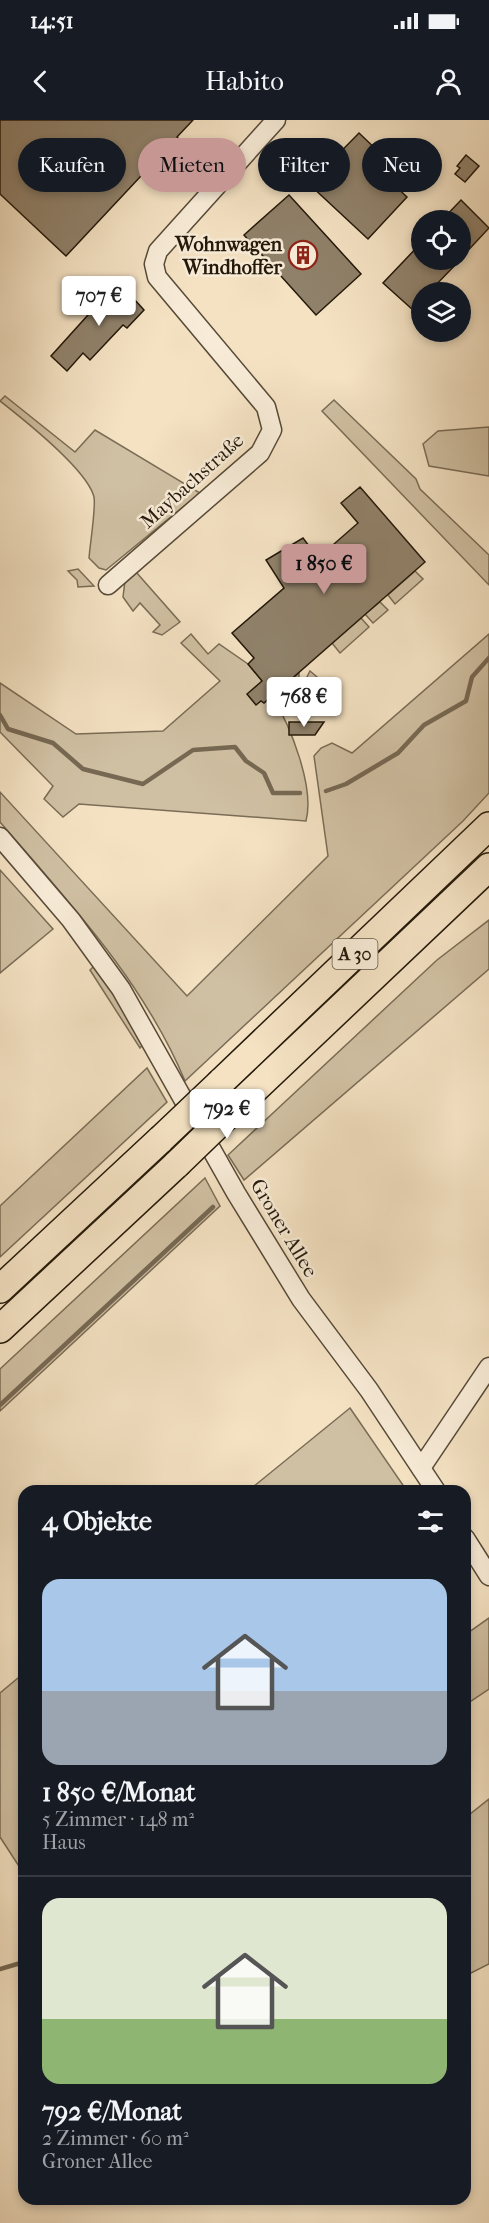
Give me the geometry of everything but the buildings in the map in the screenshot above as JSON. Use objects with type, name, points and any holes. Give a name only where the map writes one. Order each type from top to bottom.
[{"type":"highway","name":"A 30","points":[[0,1289],[489,826]]},
{"type":"highway","name":"A 30","points":[[0,1329],[489,867]]},
{"type":"street","name":"Maybachstraße","points":[[108,585],[260,453],[272,430],[266,407],[157,277],[154,264],[158,251],[276,120]]},
{"type":"street","name":"Groner Allee","points":[[0,837],[71,920],[121,989],[236,1193],[301,1299],[369,1390],[432,1485]]},
{"type":"street","points":[[421,1468],[489,1367]]},
{"type":"street","points":[[471,1548],[489,1576]]},
{"type":"shaded area","points":[[5,396],[75,452],[95,430],[200,493],[106,570],[99,568],[89,558],[94,497],[89,486],[80,473],[53,445],[0,401]]},
{"type":"shaded area","points":[[334,400],[416,479],[420,489],[489,555],[489,585],[322,411]]},
{"type":"shaded area","points":[[489,427],[489,476],[429,466],[423,444],[438,431]]},
{"type":"shaded area","points":[[78,569],[94,586],[78,587],[77,580],[68,571]]},
{"type":"shaded area","points":[[415,571],[423,579],[395,604],[388,595]]},
{"type":"shaded area","points":[[136,572],[180,622],[162,635],[153,632],[160,625],[140,603],[133,611],[123,597],[125,581]]},
{"type":"shaded area","points":[[380,602],[388,610],[373,623],[365,614]]},
{"type":"shaded area","points":[[361,618],[369,627],[340,653],[332,643]]},
{"type":"shaded area","points":[[191,634],[208,654],[219,644],[248,664],[261,679],[268,673],[281,689],[272,696],[293,739],[304,774],[308,807],[306,821],[79,804],[63,817],[44,799],[53,786],[0,732],[0,683],[76,734],[163,731],[220,681],[181,643]]},
{"type":"shaded area","points":[[489,634],[489,793],[463,821],[185,1081],[168,1045],[127,977],[78,913],[0,822],[0,792],[187,996],[328,856],[314,756],[321,748],[332,743],[352,753]]},
{"type":"shaded area","points":[[310,671],[317,677],[315,685],[294,706],[287,696],[305,681]]},
{"type":"shaded area","points":[[299,673],[299,685],[287,696],[280,695],[281,689]]},
{"type":"shaded area","points":[[0,870],[53,929],[0,973]]},
{"type":"shaded area","points":[[489,920],[489,969],[244,1180],[228,1155],[437,960]]},
{"type":"shaded area","points":[[97,963],[145,1042],[140,1048],[90,970]]},
{"type":"shaded area","points":[[147,1068],[167,1102],[0,1257],[0,1206]]},
{"type":"shaded area","points":[[205,1178],[220,1206],[0,1411],[0,1369]]},
{"type":"shaded area","points":[[350,1408],[403,1485],[255,1485]]},
{"type":"shaded area","points":[[489,1618],[489,1689],[471,1701],[471,1631]]},
{"type":"shaded area","points":[[18,1678],[18,1865],[0,1837],[0,1693]]},
{"type":"shaded area","points":[[489,1799],[489,1964],[471,1973],[471,1813]]},
{"type":"waterway","points":[[326,791],[346,784],[398,753],[424,725],[466,701],[472,677],[489,658]]},
{"type":"waterway","points":[[0,715],[8,729],[53,743],[83,769],[143,784],[193,750],[235,747],[246,761],[264,773],[273,793],[300,793]]},
{"type":"waterway","points":[[0,1405],[213,1207]]},
{"type":"waterway","points":[[0,1969],[18,1964]]},
{"type":"place","name":"Wohnwagen Windhoffer","points":[[303,255]]}]
